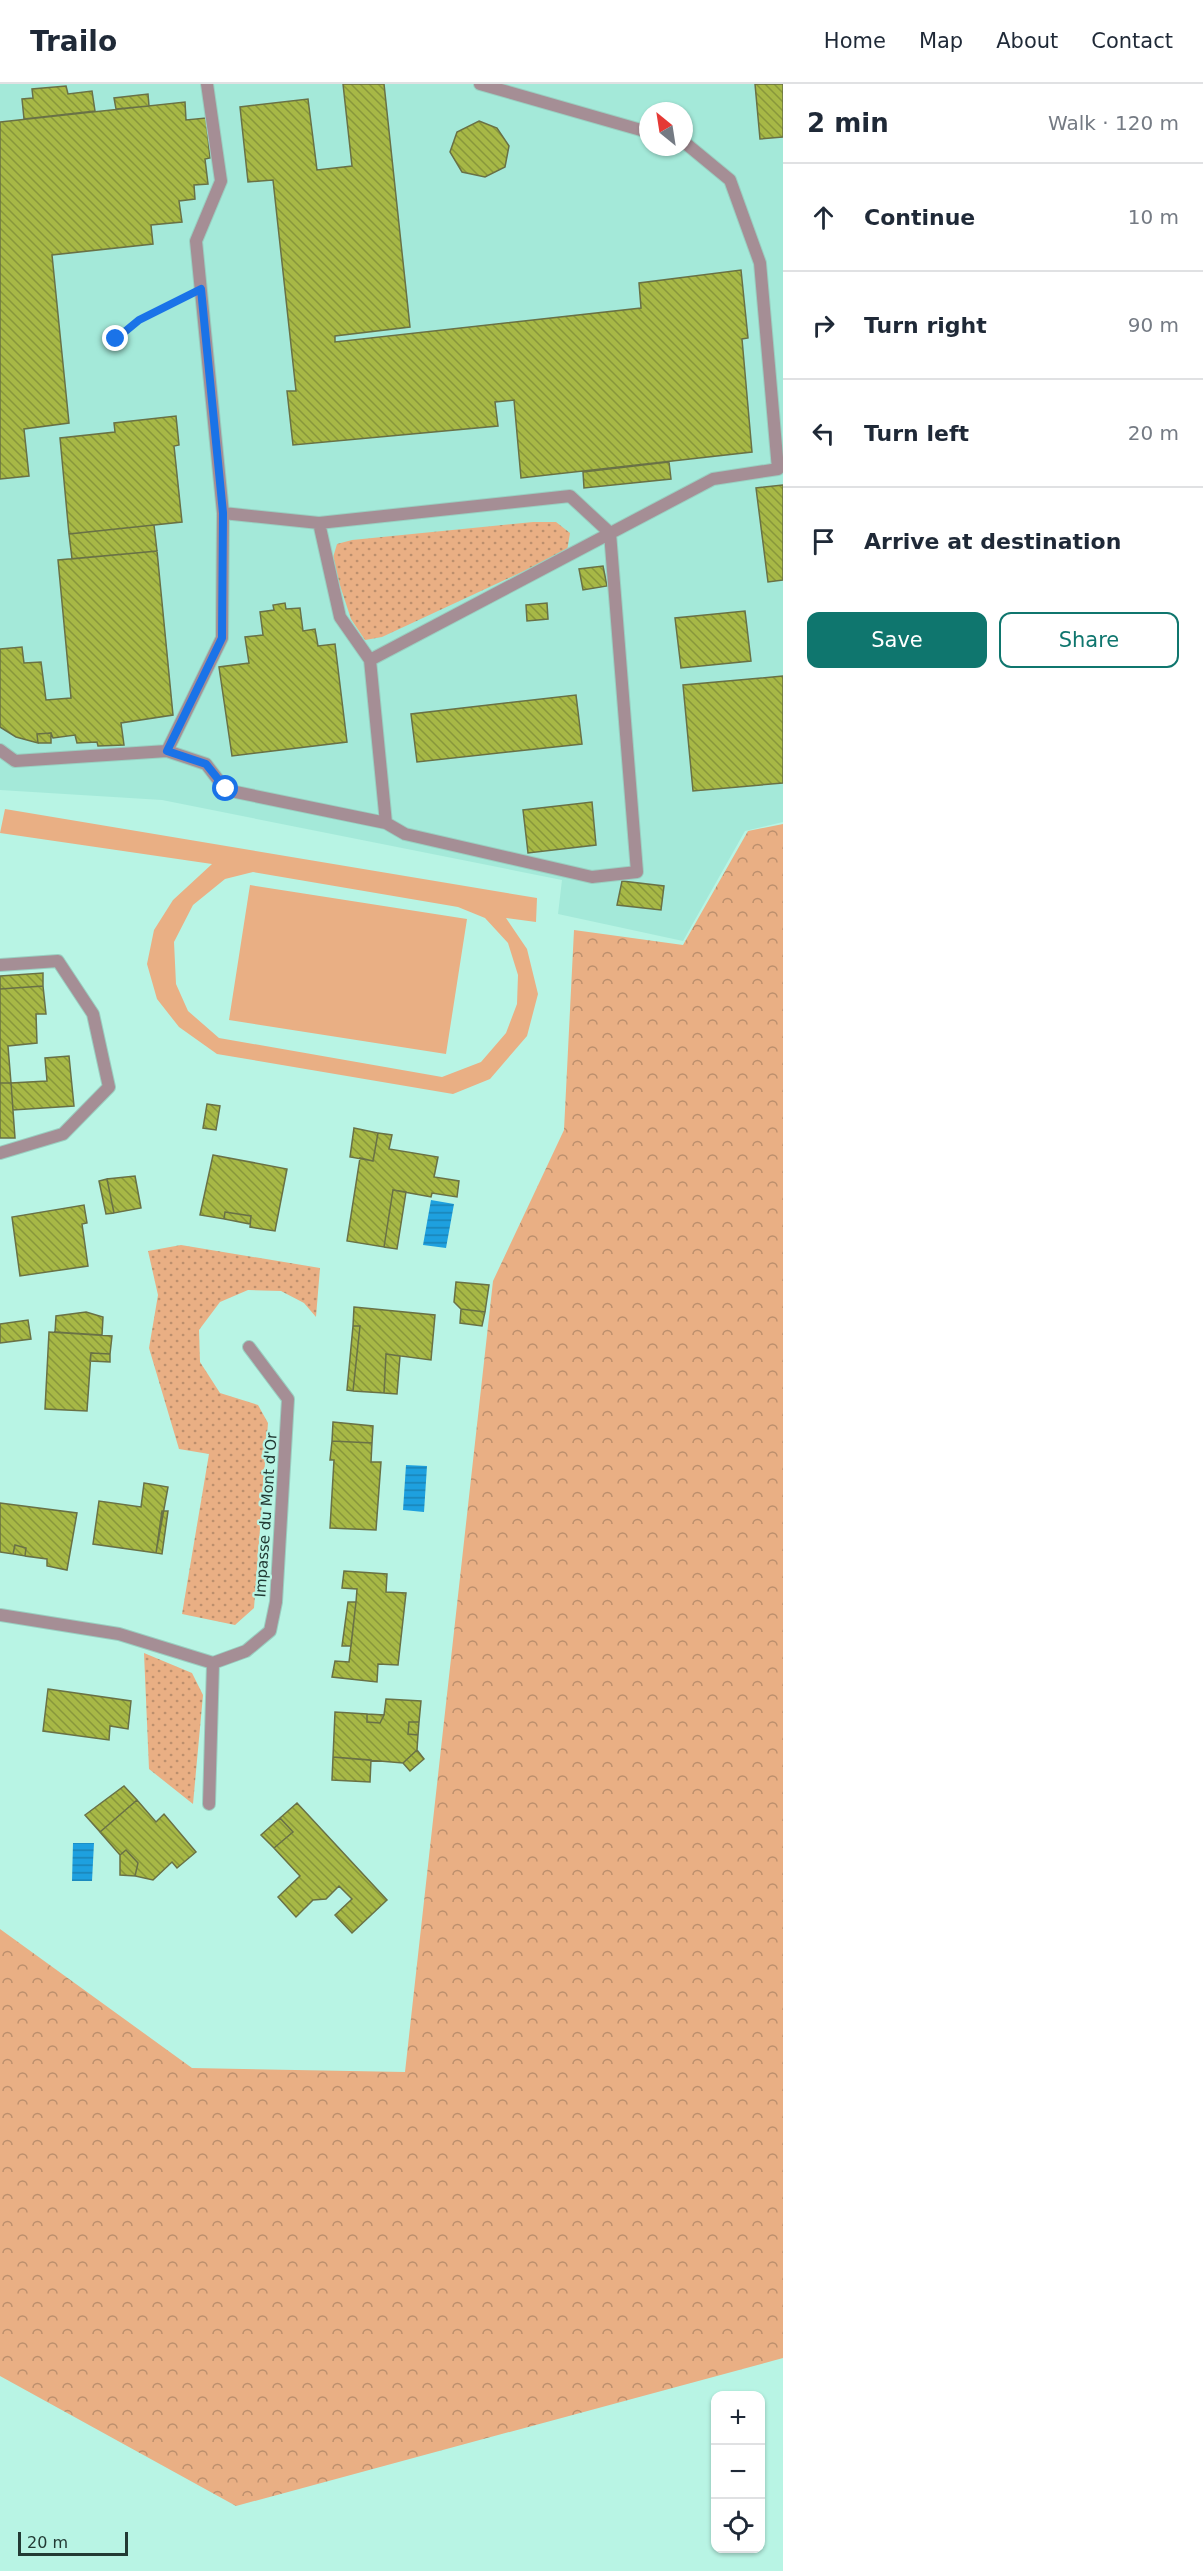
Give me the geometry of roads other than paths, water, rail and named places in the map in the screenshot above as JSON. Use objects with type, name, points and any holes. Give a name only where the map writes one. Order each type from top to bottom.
[{"type":"street","points":[[167,751],[222,638],[223,513],[196,241],[221,181],[207,84]]},
{"type":"street","points":[[480,84],[639,129]]},
{"type":"street","points":[[370,660],[713,479],[778,469],[760,263],[730,180],[693,149]]},
{"type":"street","points":[[0,750],[15,761],[167,751],[206,764],[226,789],[386,823],[405,834],[592,877],[637,872],[610,533],[570,496],[319,523],[223,513]]},
{"type":"street","points":[[319,523],[340,617],[370,660],[386,823]]},
{"type":"street","points":[[0,965],[57,961],[93,1014],[109,1087],[63,1134],[0,1153]]},
{"type":"street","name":"Impasse du Mont d'Or","points":[[213,1663],[246,1651],[270,1631],[276,1602],[288,1398],[249,1347]]},
{"type":"street","points":[[0,1615],[119,1634],[213,1663],[209,1804]]},
{"type":"water","points":[[431,1200],[454,1204],[446,1248],[423,1245]]},
{"type":"water","points":[[406,1465],[427,1466],[424,1512],[403,1510]]},
{"type":"water","points":[[73,1843],[94,1843],[92,1881],[72,1881]]}]
